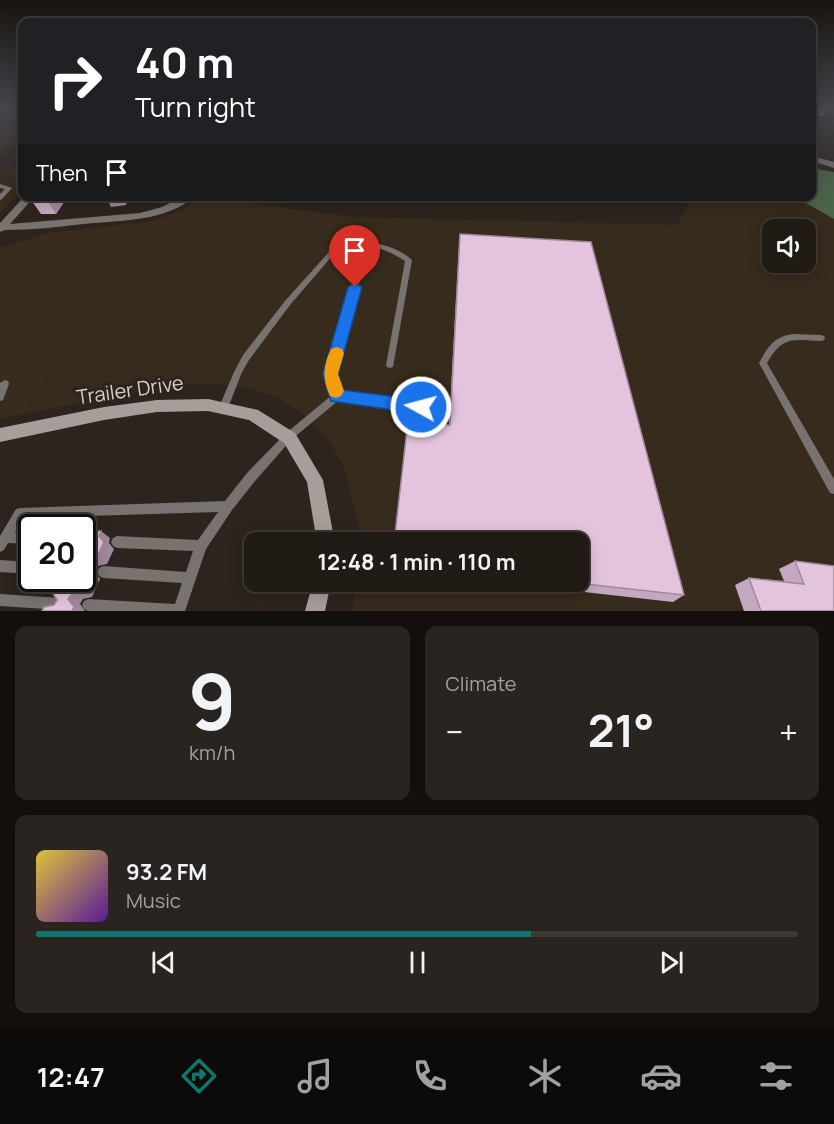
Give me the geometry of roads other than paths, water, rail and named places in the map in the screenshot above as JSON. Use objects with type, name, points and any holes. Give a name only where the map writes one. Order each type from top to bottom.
[{"type":"street","points":[[816,159],[834,165]]},
{"type":"street","points":[[1,228],[26,201]]},
{"type":"street","points":[[1,228],[40,227],[135,217],[175,206],[183,201]]},
{"type":"street","name":"Trailer Drive","points":[[0,435],[177,403],[225,405],[262,418],[288,437],[309,466],[315,480],[322,503],[325,532]]},
{"type":"street","points":[[315,611],[320,592]]},
{"type":"lane","points":[[0,186],[9,189],[0,198]]},
{"type":"lane","points":[[225,405],[240,366],[313,272],[329,253],[340,246],[357,243],[378,246],[398,252],[409,260],[390,365]]},
{"type":"lane","points":[[337,396],[331,374],[361,265]]},
{"type":"lane","points":[[821,338],[785,337],[771,347],[763,363],[834,489]]},
{"type":"lane","points":[[0,387],[5,384],[0,397]]},
{"type":"lane","points":[[88,605],[179,610],[201,546],[228,506],[288,437],[337,396],[421,407]]},
{"type":"lane","points":[[3,542],[20,513],[228,506]]},
{"type":"lane","points":[[3,542],[18,540]]},
{"type":"lane","points":[[117,542],[201,546]]},
{"type":"lane","points":[[0,566],[18,567]]},
{"type":"lane","points":[[103,572],[190,578]]},
{"type":"lane","points":[[0,600],[61,603]]}]
